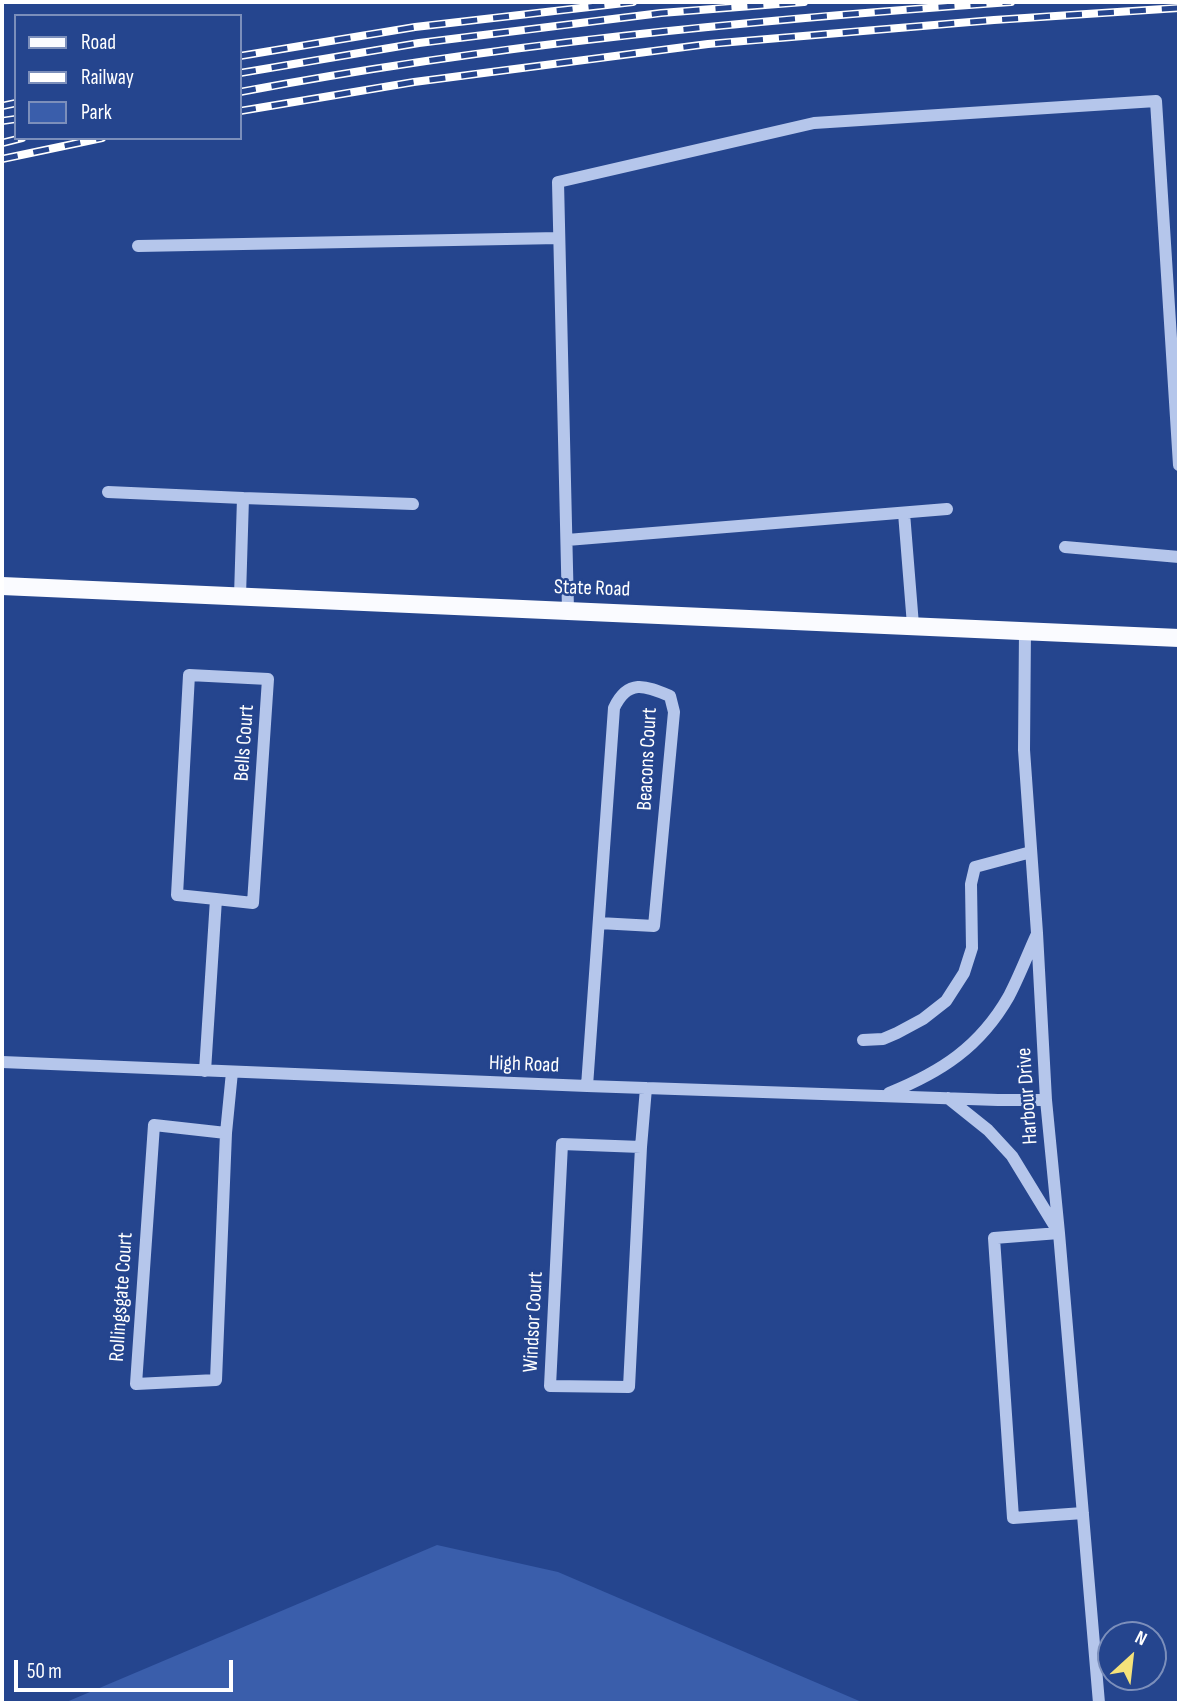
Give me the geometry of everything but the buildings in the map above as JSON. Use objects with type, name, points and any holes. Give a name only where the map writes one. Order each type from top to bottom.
[{"type":"main road","name":"State Road","points":[[2,586],[1179,638]]},
{"type":"street","points":[[568,610],[558,182],[814,123],[1156,101],[1179,465]]},
{"type":"street","points":[[138,246],[559,238]]},
{"type":"street","points":[[108,492],[414,504]]},
{"type":"street","points":[[240,596],[243,498]]},
{"type":"street","points":[[567,540],[947,509]]},
{"type":"street","points":[[904,513],[913,625]]},
{"type":"street","points":[[1065,547],[1179,556]]},
{"type":"street","name":"Harbour Drive","points":[[1025,630],[1024,750],[1046,1100],[1098,1703]]},
{"type":"street","name":"Bells Court","points":[[188,674],[268,679],[253,903],[216,899],[177,895],[188,674]]},
{"type":"street","name":"Beacons Court","points":[[587,1087],[614,708],[621,694],[636,687],[649,687],[670,696],[674,712],[654,926],[599,923]]},
{"type":"street","points":[[863,1040],[883,1039],[897,1033],[923,1020],[946,1001],[964,973],[972,948],[971,884],[975,867],[1031,852]]},
{"type":"street","points":[[205,1071],[216,899]]},
{"type":"street","points":[[883,1095],[941,1069],[968,1049],[990,1024],[1009,996],[1037,933]]},
{"type":"street","name":"High Road","points":[[2,1062],[587,1087],[1046,1100]]},
{"type":"street","name":"Rollingsgate Court","points":[[226,1132],[154,1125],[135,1384],[216,1380],[226,1132],[232,1072]]},
{"type":"street","name":"Windsor Court","points":[[641,1147],[562,1144],[550,1386],[629,1387],[646,1088]]},
{"type":"street","points":[[947,1098],[988,1130],[1012,1156],[1059,1233],[995,1238],[1013,1518],[1083,1513]]},
{"type":"green space","points":[[437,1545],[558,1572],[864,1703],[64,1703]]},
{"type":"railway","points":[[242,56],[415,27],[633,2]]},
{"type":"railway","points":[[242,73],[419,43],[661,13],[804,2]]},
{"type":"railway","points":[[242,92],[431,60],[528,47],[817,17],[1011,2]]},
{"type":"railway","points":[[242,111],[414,82],[708,44],[994,20],[1179,8]]},
{"type":"railway","points":[[2,106],[14,103]]},
{"type":"railway","points":[[2,121],[14,119]]},
{"type":"railway","points":[[2,143],[14,140]]},
{"type":"railway","points":[[2,159],[92,140]]}]
